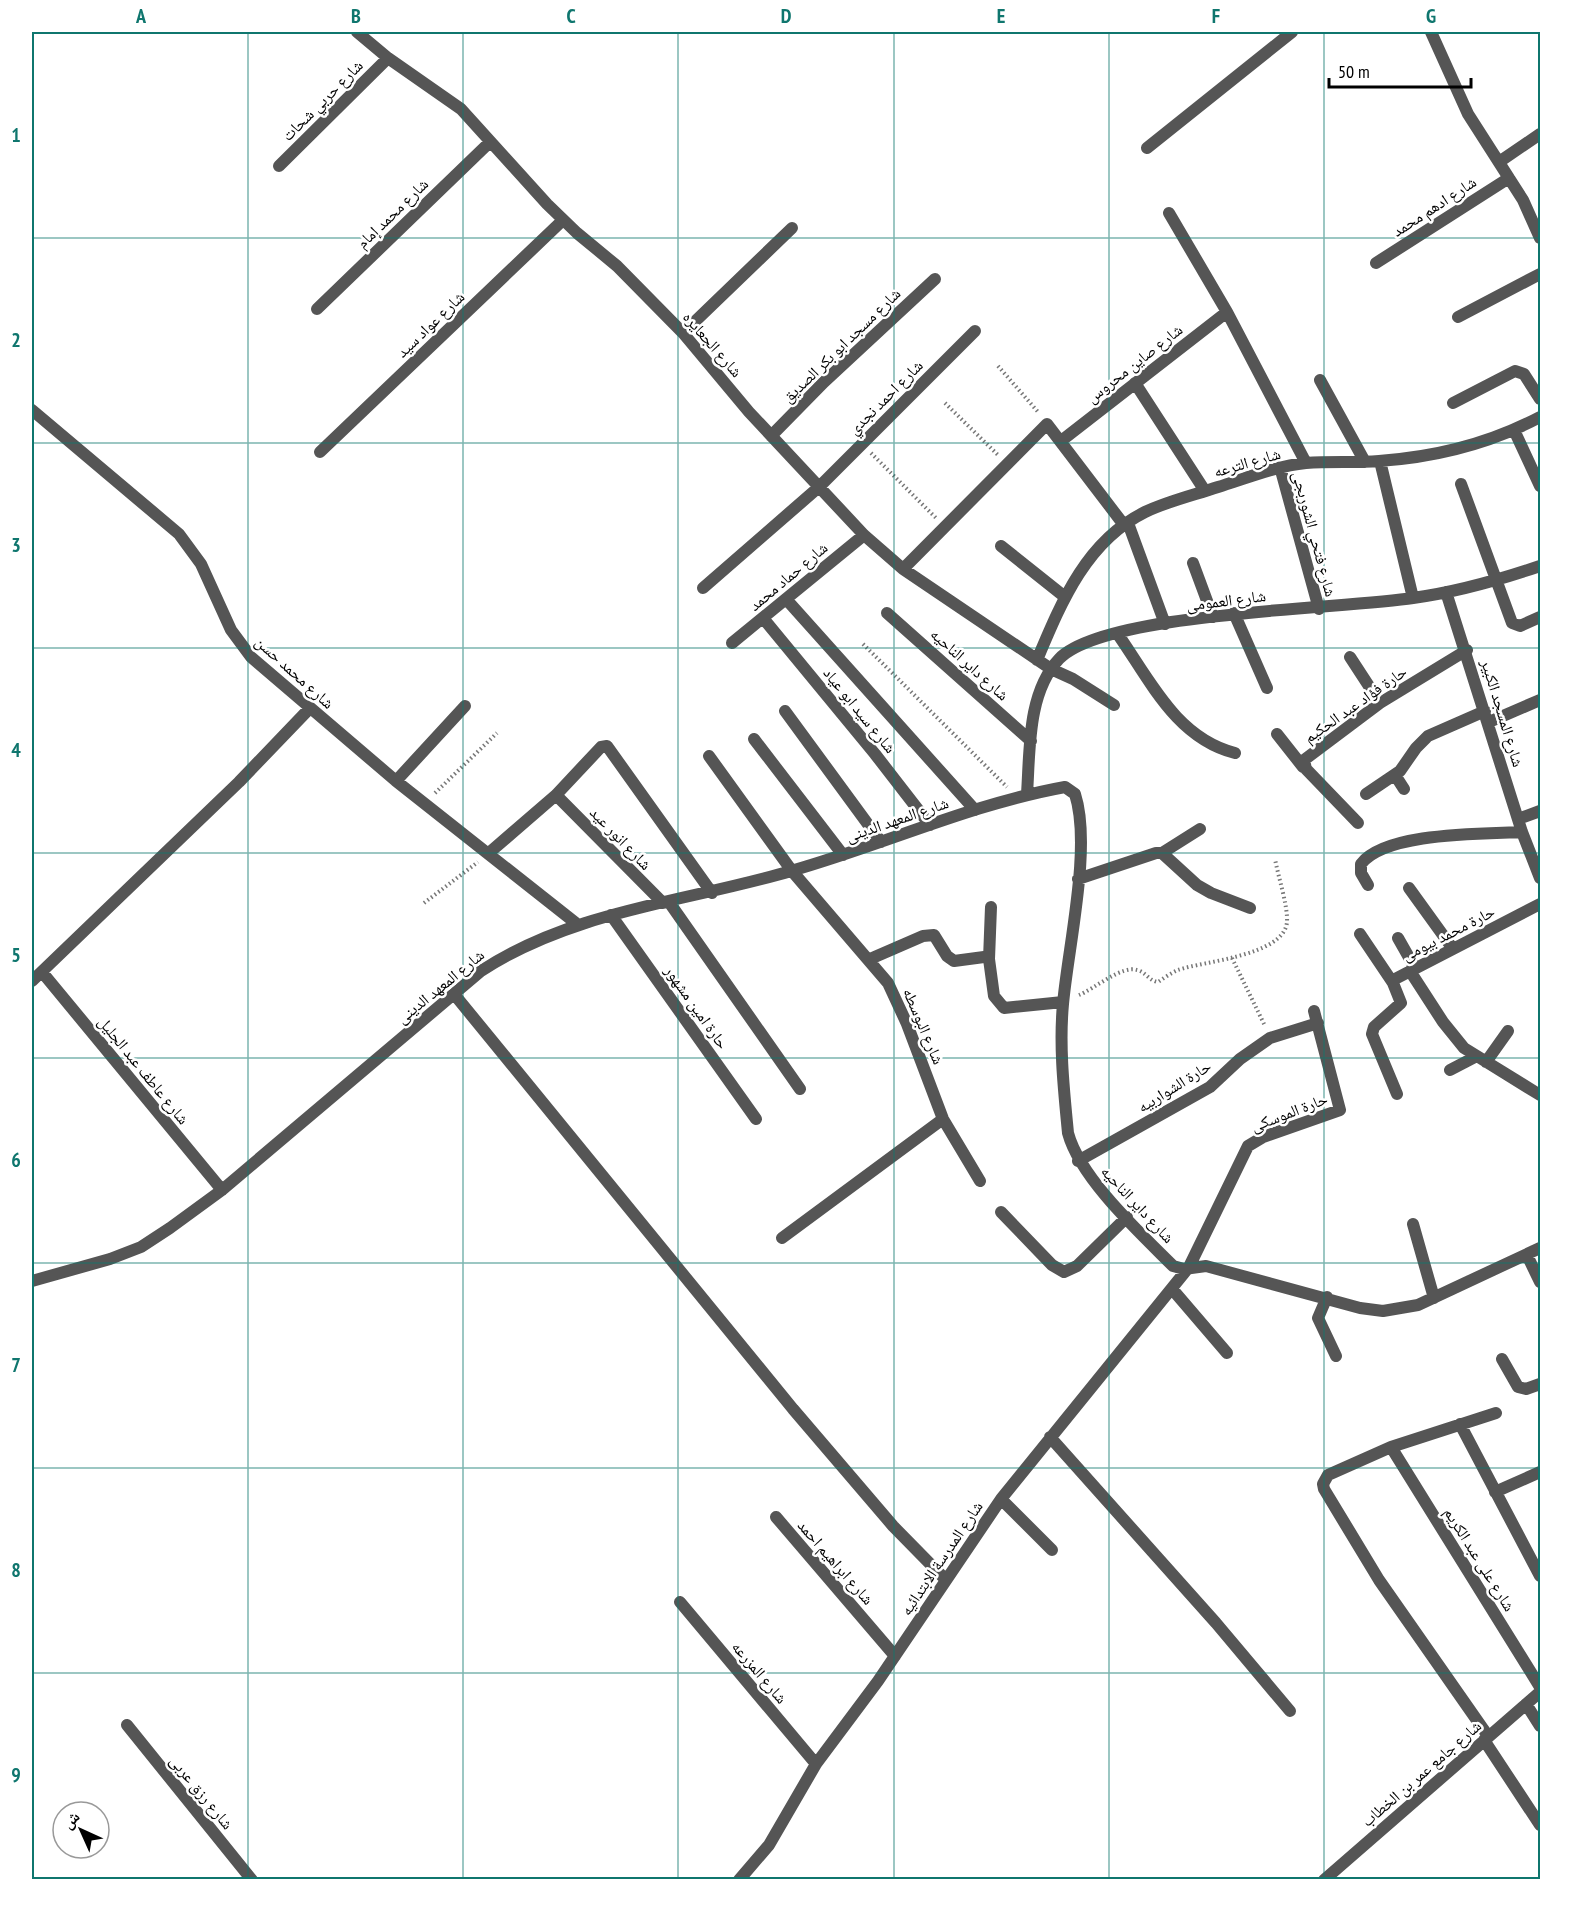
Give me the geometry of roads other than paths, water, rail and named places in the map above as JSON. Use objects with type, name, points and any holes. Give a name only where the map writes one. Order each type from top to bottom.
[{"type":"street","name":"شارع الجعايره","points":[[357,32],[388,58],[461,109],[563,220],[617,266],[683,333],[771,435],[864,535],[903,568],[1051,669],[1094,691],[1114,705]]},
{"type":"street","points":[[1147,148],[1292,32]]},
{"type":"street","points":[[1431,32],[1468,114],[1509,178],[1540,238]]},
{"type":"street","name":"شارع حربي شحات","points":[[279,166],[388,58]]},
{"type":"street","points":[[1499,162],[1540,134]]},
{"type":"street","name":"شارع محمد إمام","points":[[317,309],[490,142]]},
{"type":"street","name":"شارع ادهم محمد","points":[[1376,263],[1509,178]]},
{"type":"street","points":[[1169,213],[1227,312],[1306,463]]},
{"type":"street","name":"شارع عواد سيد","points":[[320,452],[563,220]]},
{"type":"street","points":[[683,333],[792,228]]},
{"type":"street","points":[[1458,318],[1540,274]]},
{"type":"street","name":"شارع مسجد ابو بكر الصديق","points":[[771,435],[824,382],[935,279]]},
{"type":"street","name":"شارع صاين محروس","points":[[1061,441],[1227,312]]},
{"type":"street","name":"شارع احمد نجدي","points":[[703,588],[819,487],[975,331]]},
{"type":"street","points":[[1453,402],[1515,370],[1524,374],[1540,399]]},
{"type":"street","points":[[1320,380],[1365,462]]},
{"type":"street","points":[[1135,383],[1205,491]]},
{"type":"street","name":"شارع محمد حسن","points":[[32,410],[179,534],[201,564],[240,644],[262,667],[424,804],[490,852],[577,924]]},
{"type":"street","name":"شارع الترعه","points":[[1038,660],[1065,597],[1084,565],[1126,524],[1145,512],[1280,468],[1306,463],[1380,461],[1449,453],[1514,430],[1540,417]]},
{"type":"street","points":[[903,568],[1047,424],[1126,524],[1165,624]]},
{"type":"street","points":[[1514,430],[1540,486]]},
{"type":"street","points":[[1380,461],[1413,598]]},
{"type":"street","name":"شارع فتحي الشوربجى","points":[[1280,468],[1319,609]]},
{"type":"street","points":[[1461,484],[1514,625],[1520,626],[1540,617]]},
{"type":"street","name":"شارع حماد محمد","points":[[732,643],[864,535]]},
{"type":"street","points":[[1001,546],[1065,597]]},
{"type":"street","points":[[1193,563],[1213,617]]},
{"type":"street","name":"شارع العمومى","points":[[1022,795],[1037,702],[1051,669],[1072,649],[1117,633],[1165,624],[1234,614],[1319,609],[1413,598],[1497,581],[1540,566]]},
{"type":"street","name":"شارع المسجد الكبير","points":[[1446,592],[1467,650],[1522,832],[1540,878]]},
{"type":"street","points":[[786,599],[975,810]]},
{"type":"street","name":"شارع داير الناحيه","points":[[887,612],[1031,741]]},
{"type":"street","points":[[1234,614],[1267,688]]},
{"type":"street","name":"شارع سيد ابو عياد","points":[[763,618],[930,825]]},
{"type":"street","points":[[1117,633],[1177,719],[1198,737],[1235,753]]},
{"type":"street","name":"حارة فؤاد عبد الحكيم","points":[[1358,823],[1303,767],[1307,758],[1380,703],[1467,650]]},
{"type":"street","points":[[1350,657],[1380,703]]},
{"type":"street","points":[[1366,794],[1395,775],[1428,736],[1540,700]]},
{"type":"street","points":[[396,781],[465,706]]},
{"type":"street","points":[[32,981],[239,782],[310,708]]},
{"type":"street","points":[[785,711],[881,842]]},
{"type":"street","points":[[1277,734],[1303,767]]},
{"type":"street","points":[[754,739],[843,855]]},
{"type":"street","points":[[490,852],[556,795],[601,747],[607,746],[712,893]]},
{"type":"street","name":"شارع البوسطه","points":[[709,756],[792,871],[870,959],[898,1003],[943,1119],[980,1181]]},
{"type":"street","points":[[1395,775],[1404,789]]},
{"type":"street","name":"شارع المعهد الدينى","points":[[32,1281],[79,1269],[141,1247],[222,1190],[454,994],[504,957],[577,924],[712,893],[792,871],[1022,795],[1065,787]]},
{"type":"street","name":"شارع داير الناحيه","points":[[1065,787],[1075,794],[1081,822],[1078,879],[1063,1000],[1061,1038],[1067,1126],[1078,1161],[1173,1266],[1189,1268],[1206,1266],[1327,1297],[1360,1308],[1383,1311],[1418,1305],[1540,1248]]},
{"type":"street","name":"شارع انور عيد","points":[[556,795],[666,903],[800,1089]]},
{"type":"street","points":[[1518,819],[1540,811]]},
{"type":"street","points":[[1078,879],[1162,853],[1200,828]]},
{"type":"street","points":[[1368,885],[1361,873],[1361,864],[1392,845],[1436,837],[1522,832]]},
{"type":"street","points":[[1162,853],[1197,885],[1250,908]]},
{"type":"street","points":[[1408,888],[1453,949]]},
{"type":"street","name":"حارة محمد بيومى","points":[[1397,1094],[1372,1034],[1374,1027],[1400,1005],[1393,983],[1397,978],[1540,904]]},
{"type":"street","points":[[991,907],[989,959],[994,996],[1004,1008],[1063,1000]]},
{"type":"street","name":"حارة امين مشهور","points":[[611,915],[756,1119]]},
{"type":"street","points":[[870,959],[928,934],[938,938],[947,956],[954,961],[984,957],[989,959]]},
{"type":"street","points":[[1360,934],[1393,983]]},
{"type":"street","points":[[1398,938],[1413,970],[1456,1039],[1481,1059],[1540,1095]]},
{"type":"street","name":"شارع عاطف عبد الجليل","points":[[42,972],[222,1190]]},
{"type":"street","points":[[454,994],[800,1418],[893,1526],[946,1581]]},
{"type":"street","name":"حارة الشواربيه","points":[[1078,1161],[1210,1087],[1240,1059],[1270,1038],[1316,1017]]},
{"type":"street","name":"حارة الموسكى","points":[[1189,1268],[1248,1146],[1263,1137],[1340,1110],[1316,1017]]},
{"type":"street","points":[[1450,1070],[1481,1059],[1509,1032]]},
{"type":"street","points":[[782,1238],[943,1119]]},
{"type":"street","points":[[1001,1212],[1052,1265],[1064,1272],[1077,1266],[1127,1217]]},
{"type":"street","points":[[1413,1224],[1434,1298]]},
{"type":"street","points":[[1527,1256],[1540,1282]]},
{"type":"street","name":"شارع المدرسة الابتدائيه","points":[[739,1880],[769,1845],[816,1764],[895,1656],[1001,1499],[1189,1268]]},
{"type":"street","points":[[1173,1290],[1227,1353]]},
{"type":"street","points":[[1327,1297],[1318,1318],[1336,1356]]},
{"type":"street","points":[[1502,1359],[1518,1387],[1526,1389],[1540,1384]]},
{"type":"street","points":[[1496,1413],[1391,1447],[1328,1475],[1324,1489],[1379,1580],[1486,1738],[1540,1825]]},
{"type":"street","points":[[1460,1424],[1540,1576]]},
{"type":"street","points":[[1050,1437],[1216,1623],[1290,1712]]},
{"type":"street","name":"شارع على عبد الكريم","points":[[1391,1447],[1540,1687]]},
{"type":"street","points":[[1495,1492],[1540,1472]]},
{"type":"street","points":[[1001,1499],[1052,1550]]},
{"type":"street","name":"شارع ابراهيم احمد","points":[[776,1517],[895,1656]]},
{"type":"street","name":"شارع المزرعه","points":[[680,1602],[816,1764]]},
{"type":"street","name":"شارع جامع عمر بن الخطاب","points":[[1324,1880],[1540,1692]]},
{"type":"street","points":[[1526,1704],[1540,1726]]},
{"type":"street","name":"شارع رزق عربى","points":[[127,1725],[252,1880]]}]
